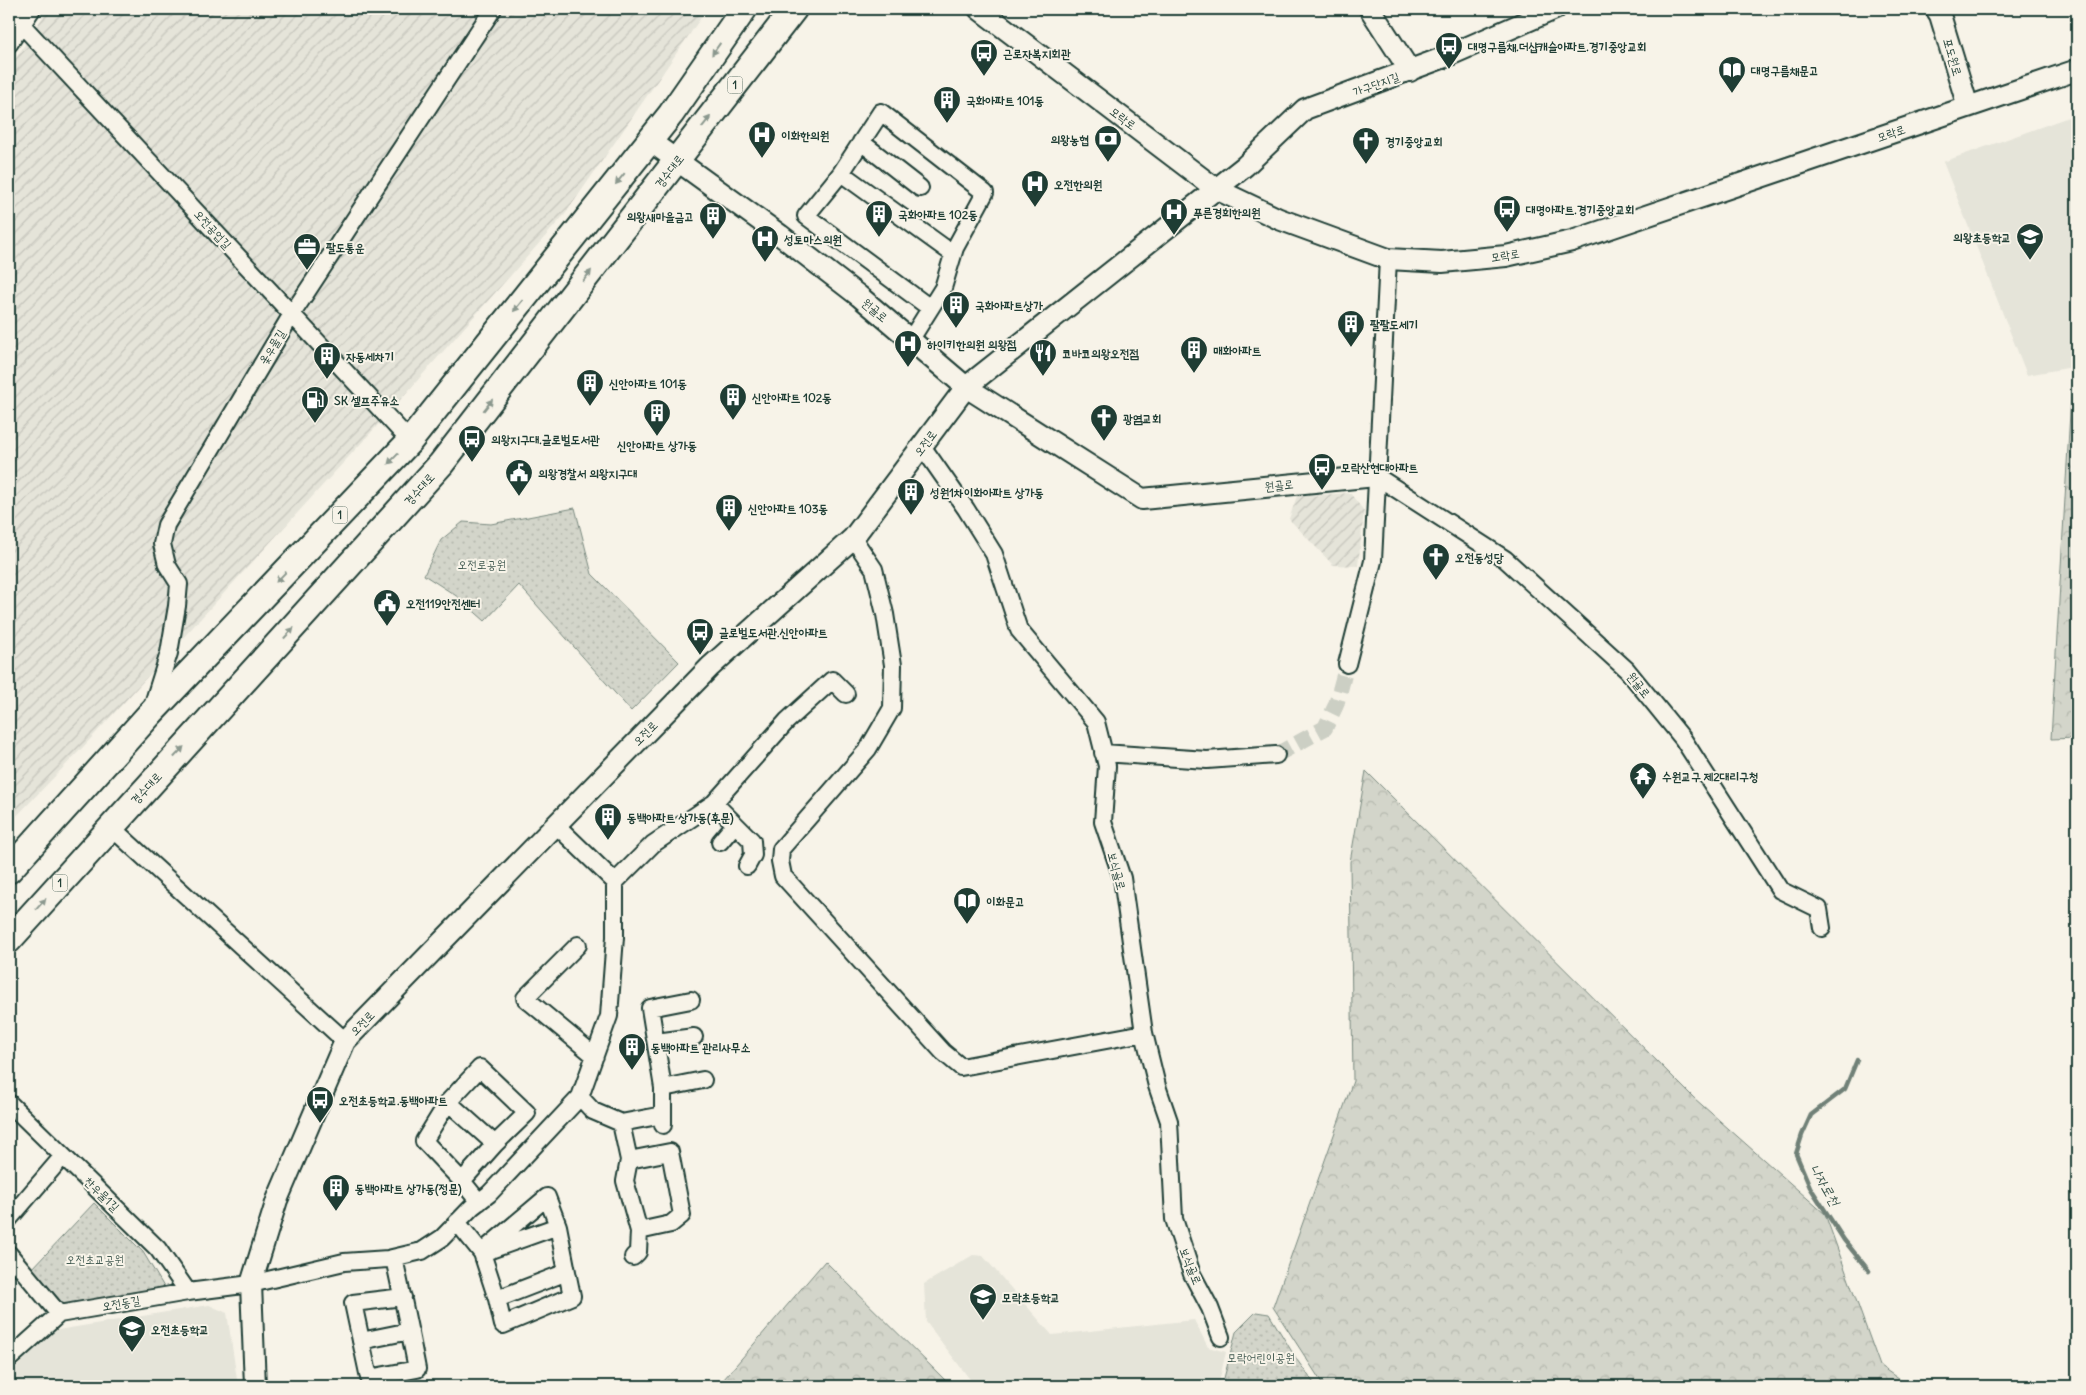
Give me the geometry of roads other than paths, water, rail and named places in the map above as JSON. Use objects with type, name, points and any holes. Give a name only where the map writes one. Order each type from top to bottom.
[{"type":"main road","name":"1","points":[[9,870],[150,714],[410,441],[671,114],[744,9]]},
{"type":"main road","name":"경수대로","points":[[9,940],[441,464],[794,9]]},
{"type":"street","points":[[9,44],[15,18],[32,9]]},
{"type":"street","name":"옻우물길","points":[[150,714],[169,653],[178,599],[179,584],[167,565],[162,544],[166,525],[292,314],[493,9]]},
{"type":"street","name":"모락로","points":[[979,9],[1216,189],[1279,219],[1388,259],[1442,262],[1506,256],[1572,240],[2077,70]]},
{"type":"street","points":[[1370,9],[1410,71]]},
{"type":"street","name":"가구단지길","points":[[1216,189],[1244,166],[1305,109],[1410,71],[1555,9]]},
{"type":"street","name":"포도원로","points":[[1936,9],[1940,15],[1968,107]]},
{"type":"street","name":"오전공업길","points":[[15,18],[410,441]]},
{"type":"street","points":[[911,339],[943,288],[953,254],[985,193],[881,112],[840,173],[806,216],[930,308]]},
{"type":"street","name":"원골로","points":[[650,141],[780,235],[859,296],[966,387],[1142,499],[1376,476],[1505,559],[1627,670],[1683,739],[1780,890],[1819,909],[1822,928]]},
{"type":"street","points":[[861,142],[920,188]]},
{"type":"street","points":[[840,173],[953,254]]},
{"type":"street","name":"오전로","points":[[255,1386],[251,1284],[277,1200],[345,1040],[710,667],[853,538],[966,387],[1216,189]]},
{"type":"street","points":[[1347,664],[1373,561],[1388,259]]},
{"type":"street","name":"보식골로","points":[[922,446],[966,509],[994,554],[1019,630],[1096,722],[1102,741],[1102,753],[1107,766],[1103,822],[1122,878],[1144,1033],[1157,1086],[1170,1121],[1174,1219],[1192,1274],[1210,1308],[1221,1337]]},
{"type":"street","points":[[853,538],[874,569],[885,614],[892,666],[892,708],[868,749],[781,849],[780,861],[783,876],[942,1052],[961,1067],[1144,1033]]},
{"type":"street","points":[[691,1000],[650,1008],[663,1088],[663,1120],[622,1123],[593,1111],[580,1098],[610,1016],[615,937],[615,882],[653,844],[714,803],[787,721],[832,680],[846,694]]},
{"type":"street","points":[[1102,753],[1207,760],[1276,755]]},
{"type":"street","points":[[714,803],[752,841],[753,855],[747,866]]},
{"type":"street","points":[[555,824],[615,882]]},
{"type":"street","points":[[720,842],[735,824]]},
{"type":"street","points":[[111,827],[345,1040]]},
{"type":"street","points":[[578,945],[524,998],[595,1056]]},
{"type":"street","points":[[656,1042],[694,1037]]},
{"type":"street","points":[[462,1180],[527,1113],[480,1068],[448,1102],[424,1141],[462,1180],[479,1202]]},
{"type":"street","points":[[663,1088],[704,1080]]},
{"type":"street","name":"오전동길","points":[[59,1314],[188,1292],[251,1284],[344,1262],[394,1258],[422,1251],[442,1238],[489,1194],[580,1098]]},
{"type":"street","points":[[448,1102],[495,1144]]},
{"type":"street","name":"찬우물1길","points":[[9,1103],[158,1248],[188,1292]]},
{"type":"street","points":[[622,1123],[629,1160],[625,1181],[639,1231],[638,1252],[633,1257]]},
{"type":"street","points":[[629,1160],[670,1152],[682,1215],[671,1224],[639,1231]]},
{"type":"street","points":[[9,1219],[63,1156]]},
{"type":"street","points":[[457,1222],[482,1253],[497,1299],[503,1325],[572,1296],[558,1226],[547,1197],[482,1253]]},
{"type":"street","points":[[482,1253],[558,1226]]},
{"type":"street","points":[[9,1254],[59,1314],[9,1359]]},
{"type":"street","points":[[394,1258],[403,1297],[417,1368],[369,1378],[353,1303],[403,1297]]},
{"type":"street","points":[[497,1299],[567,1272]]},
{"type":"street","points":[[361,1341],[410,1331]]},
{"type":"waterway","name":"나자로천","points":[[1857,1060],[1845,1089],[1811,1115],[1796,1154],[1810,1187],[1844,1240],[1869,1271]]},
{"type":"tunnel","points":[[1276,755],[1325,728],[1336,705],[1347,664]]},
{"type":"place","name":"대명구름채.더샵캐슬아파트.경기중앙교회","points":[[1449,70]]},
{"type":"place","name":"근로자복지회관","points":[[984,77]]},
{"type":"place","name":"대명구름채문고","points":[[1732,94]]},
{"type":"place","name":"국화아파트 101동","points":[[947,124]]},
{"type":"place","name":"이화한의원","points":[[762,159]]},
{"type":"place","name":"의왕농협","points":[[1108,163]]},
{"type":"place","name":"경기중앙교회","points":[[1366,165]]},
{"type":"place","name":"오전한의원","points":[[1035,208]]},
{"type":"place","name":"대명아파트.경기중앙교회","points":[[1507,233]]},
{"type":"place","name":"푸른경희한의원","points":[[1174,236]]},
{"type":"place","name":"국화아파트 102동","points":[[879,238]]},
{"type":"place","name":"의왕새마을금고","points":[[713,240]]},
{"type":"place","name":"의왕초등학교","points":[[2030,261]]},
{"type":"place","name":"성토마스의원","points":[[765,263]]},
{"type":"place","name":"팔도통운","points":[[307,271]]},
{"type":"place","name":"국화아파트상가","points":[[956,329]]},
{"type":"place","name":"팔팔도세기","points":[[1351,348]]},
{"type":"place","name":"하이키한의원 의왕점","points":[[908,368]]},
{"type":"place","name":"매화아파트","points":[[1194,374]]},
{"type":"place","name":"코바코의왕오전점","points":[[1043,377]]},
{"type":"place","name":"자동세차기","points":[[327,380]]},
{"type":"place","name":"신안아파트 101동","points":[[590,407]]},
{"type":"place","name":"신안아파트 102동","points":[[733,421]]},
{"type":"place","name":"SK 셀프주유소","points":[[315,424]]},
{"type":"place","name":"신안아파트 상가동","points":[[657,437]]},
{"type":"place","name":"광염교회","points":[[1104,442]]},
{"type":"place","name":"의왕지구대.글로벌도서관","points":[[472,463]]},
{"type":"place","name":"모락산현대아파트","points":[[1322,491]]},
{"type":"place","name":"의왕경찰서 의왕지구대","points":[[519,497]]},
{"type":"place","name":"성원1차이화아파트 상가동","points":[[911,516]]},
{"type":"place","name":"신안아파트 103동","points":[[729,532]]},
{"type":"place","name":"오전동성당","points":[[1436,581]]},
{"type":"place","name":"오전119안전센터","points":[[387,627]]},
{"type":"place","name":"글로벌도서관.신안아파트","points":[[700,656]]},
{"type":"place","name":"수원교구 제2대리구청","points":[[1643,800]]},
{"type":"place","name":"동백아파트 상가동(후문)","points":[[608,841]]},
{"type":"place","name":"이화문고","points":[[967,925]]},
{"type":"place","name":"동백아파트 관리사무소","points":[[632,1071]]},
{"type":"place","name":"오전초등학교.동백아파트","points":[[320,1124]]},
{"type":"place","name":"동백아파트 상가동(정문)","points":[[336,1212]]},
{"type":"place","name":"모락초등학교","points":[[983,1321]]},
{"type":"place","name":"오전초등학교","points":[[132,1353]]},
{"type":"park label","name":"오전로공원","points":[[482,564]]},
{"type":"park label","name":"오전초교공원","points":[[95,1259]]},
{"type":"park label","name":"모락어린이공원","points":[[1261,1357]]}]
